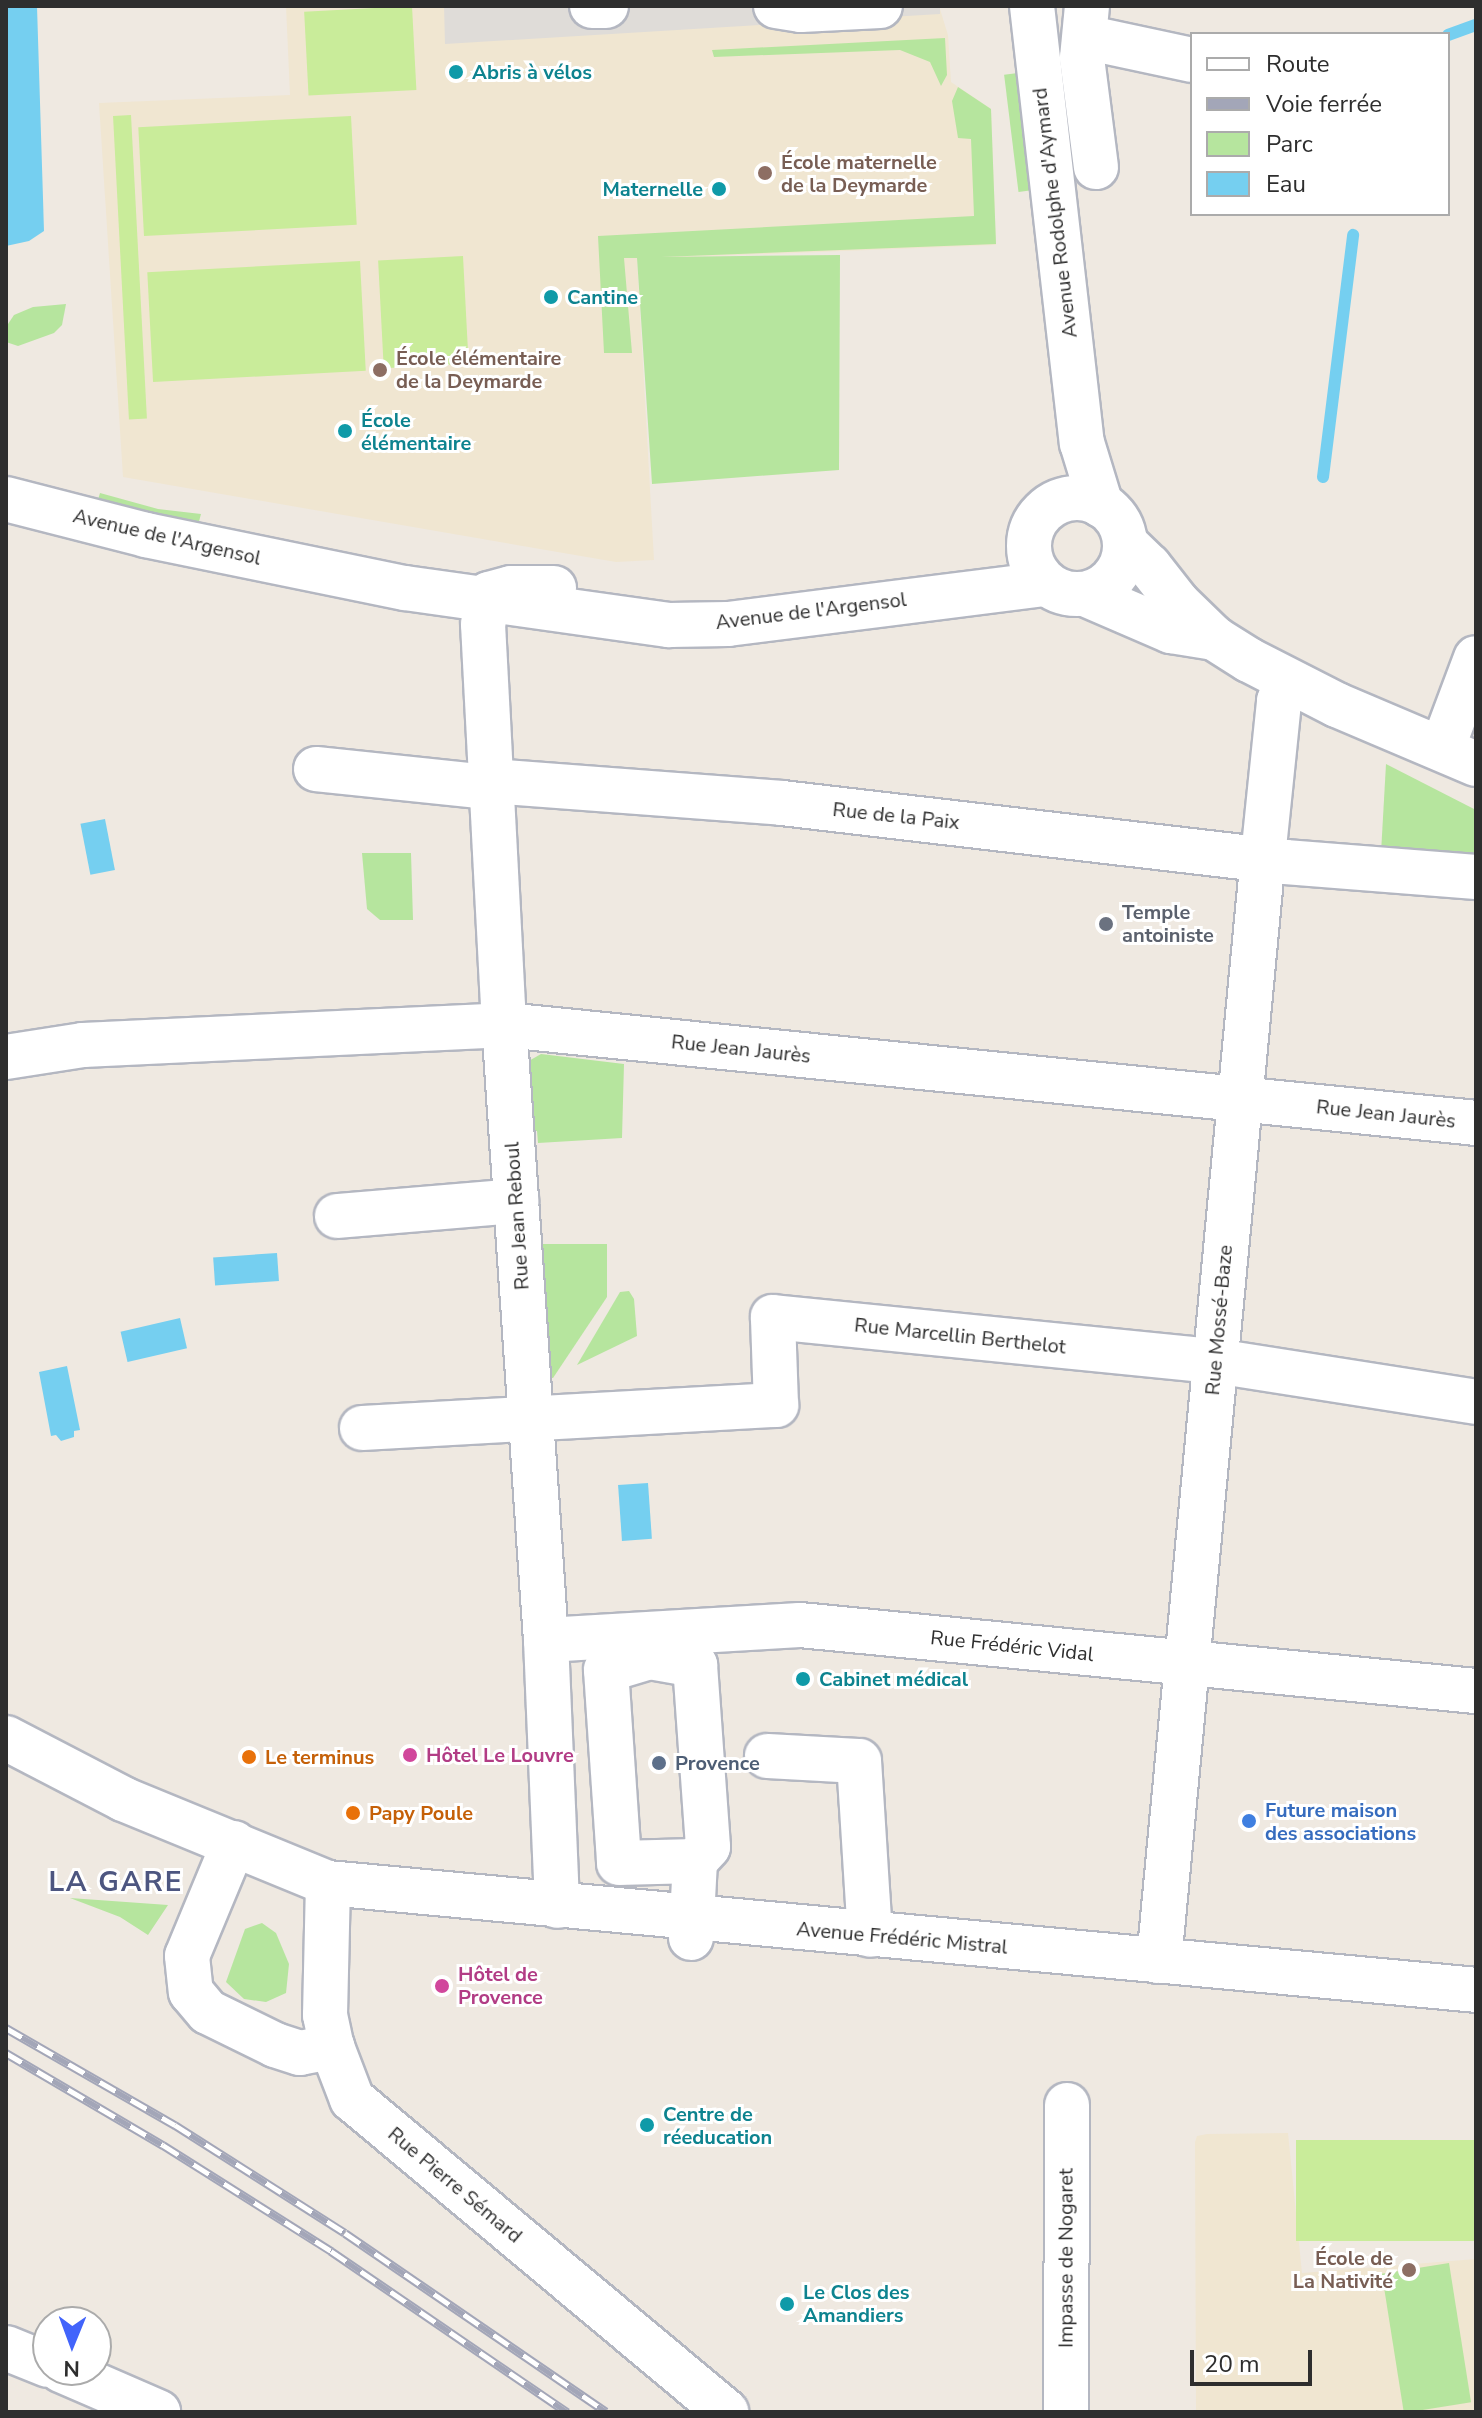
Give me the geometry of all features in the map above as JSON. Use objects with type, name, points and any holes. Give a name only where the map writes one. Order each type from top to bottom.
[{"type":"street","points":[[592,6],[606,6]]},
{"type":"street","points":[[776,6],[801,10],[880,6]]},
{"type":"street","name":"Avenue Rodolphe d'Aymard","points":[[1032,6],[1078,420],[1089,472],[1080,503],[1119,521],[1126,544],[1214,638],[1289,681],[1459,757]]},
{"type":"street","points":[[1096,167],[1082,58],[1086,21],[1190,59]]},
{"type":"street","name":"Avenue de l'Argensol","points":[[6,499],[233,554],[328,569],[405,588],[669,625],[728,624],[956,593],[1053,575]]},
{"type":"street","points":[[1080,503],[1037,520],[1053,575],[1101,588],[1115,577],[1123,561],[1126,544]]},
{"type":"street","name":"Avenue de l'Argensol","points":[[328,569],[422,562],[465,568],[554,588],[617,617]]},
{"type":"street","name":"Avenue Rodolphe d'Aymard","points":[[1053,575],[1171,631],[1214,638]]},
{"type":"street","points":[[485,601],[496,590],[554,588]]},
{"type":"street","name":"Rue Jean Reboul","points":[[485,601],[491,781],[546,1640],[557,1906]]},
{"type":"street","points":[[1459,757],[1476,658]]},
{"type":"street","name":"Rue Mossé-Baze","points":[[1159,1961],[1263,857],[1279,701],[1289,681]]},
{"type":"street","name":"Rue de la Paix","points":[[316,769],[477,786],[491,781],[782,803],[1263,857],[1285,862],[1476,877]]},
{"type":"street","name":"Rue Jean Jaurès","points":[[6,1057],[83,1045],[505,1025],[1476,1123]]},
{"type":"street","points":[[337,1216],[516,1201]]},
{"type":"street","name":"Rue Marcellin Berthelot","points":[[532,1419],[776,1405],[773,1317],[1215,1361],[1476,1402]]},
{"type":"street","points":[[362,1428],[532,1419]]},
{"type":"street","name":"Rue Frédéric Vidal","points":[[546,1640],[650,1646],[800,1625],[1476,1691]]},
{"type":"street","points":[[692,1928],[695,1861],[708,1847],[695,1665],[650,1646],[606,1670],[619,1863],[695,1861]]},
{"type":"street","name":"Avenue Frédéric Mistral","points":[[6,1738],[123,1799],[328,1883],[557,1906],[692,1928],[870,1935],[1476,1990]]},
{"type":"street","points":[[767,1756],[859,1761],[870,1935]]},
{"type":"street","points":[[234,1843],[187,1956],[191,1992],[208,2012],[275,2045],[300,2053],[332,2047]]},
{"type":"street","name":"Rue Pierre Sémard","points":[[328,1883],[325,2015],[332,2047],[352,2099],[726,2412]]},
{"type":"street","name":"Impasse de Nogaret","points":[[1066,2412],[1067,2105]]},
{"type":"street","points":[[6,2348],[32,2359]]},
{"type":"street","points":[[98,2386],[158,2412]]},
{"type":"shaded area","name":"École élémentaire de la Deymarde","points":[[286,6],[939,6],[948,35],[951,82],[991,109],[996,245],[637,259],[654,560],[616,562],[123,477],[99,103],[290,95]]},
{"type":"shaded area","points":[[444,6],[940,6],[940,14],[445,44]]},
{"type":"shaded area","name":"École de La Nativité","points":[[1288,2133],[1302,2273],[1476,2259],[1476,2412],[1196,2412],[1195,2142],[1197,2136],[1207,2134]]},
{"type":"green space","points":[[412,6],[416,90],[309,96],[304,12]]},
{"type":"green space","points":[[945,38],[947,75],[941,86],[930,62],[900,50],[714,57],[712,50]]},
{"type":"green space","points":[[1019,73],[1033,190],[1018,192],[1004,75]]},
{"type":"green space","points":[[958,87],[991,109],[996,244],[661,257],[840,255],[839,470],[652,484],[637,258],[624,258],[632,353],[604,353],[598,236],[974,216],[971,139],[958,138],[952,101]]},
{"type":"green space","points":[[131,115],[147,419],[129,420],[113,116]]},
{"type":"green space","points":[[351,116],[357,225],[144,236],[138,127]]},
{"type":"green space","points":[[463,256],[469,364],[384,368],[378,260]]},
{"type":"green space","points":[[360,261],[366,371],[153,382],[147,272]]},
{"type":"green space","points":[[66,304],[62,325],[54,333],[18,346],[6,342],[6,327],[14,315],[33,307]]},
{"type":"green space","points":[[100,493],[158,509],[201,514],[197,529],[97,503]]},
{"type":"green space","points":[[1386,764],[1476,810],[1476,859],[1381,853]]},
{"type":"green space","points":[[362,853],[411,853],[413,920],[380,920],[367,909]]},
{"type":"green space","points":[[541,1054],[624,1064],[622,1138],[538,1143],[537,1131],[532,1131],[527,1062]]},
{"type":"green space","points":[[537,1244],[607,1244],[607,1297],[553,1378],[544,1377]]},
{"type":"green space","points":[[629,1291],[634,1299],[637,1336],[577,1365],[620,1292]]},
{"type":"green space","points":[[70,1898],[168,1905],[148,1935],[120,1917]]},
{"type":"green space","points":[[262,1923],[276,1933],[289,1964],[286,1993],[266,2002],[244,1999],[226,1982],[245,1929]]},
{"type":"green space","points":[[1296,2140],[1476,2140],[1476,2241],[1296,2241]]},
{"type":"green space","points":[[1449,2263],[1471,2402],[1404,2412],[1382,2274]]},
{"type":"water","points":[[6,6],[37,6],[44,231],[29,241],[6,246]]},
{"type":"water","points":[[105,819],[115,870],[90,875],[80,824]]},
{"type":"water","points":[[277,1253],[279,1281],[215,1285],[213,1257]]},
{"type":"water","points":[[180,1318],[187,1348],[128,1362],[121,1332]]},
{"type":"water","points":[[67,1366],[80,1430],[74,1431],[74,1437],[61,1441],[56,1435],[51,1436],[39,1372]]},
{"type":"water","points":[[648,1483],[652,1539],[622,1541],[618,1485]]},
{"type":"waterway","points":[[1450,34],[1476,25]]},
{"type":"waterway","points":[[1323,477],[1353,235]]},
{"type":"railway","points":[[6,2028],[175,2125],[345,2233],[606,2412]]},
{"type":"railway","points":[[6,2053],[163,2145],[331,2251],[567,2412]]},
{"type":"place","name":"Abris à vélos","points":[[456,72]]},
{"type":"place","name":"École maternelle de la Deymarde","points":[[765,173]]},
{"type":"place","name":"Maternelle","points":[[719,189]]},
{"type":"place","name":"Cantine","points":[[551,297]]},
{"type":"place","name":"École élémentaire de la Deymarde","points":[[380,370]]},
{"type":"place","name":"École élémentaire","points":[[345,431]]},
{"type":"place","name":"Temple antoiniste","points":[[1106,924]]},
{"type":"place","name":"Cabinet médical","points":[[803,1679]]},
{"type":"place","name":"Hôtel Le Louvre","points":[[410,1755]]},
{"type":"place","name":"Le terminus","points":[[249,1757]]},
{"type":"place","name":"Provence","points":[[659,1763]]},
{"type":"place","name":"Papy Poule","points":[[353,1813]]},
{"type":"place","name":"Future maison des associations","points":[[1249,1821]]},
{"type":"place","name":"Hôtel de Provence","points":[[442,1986]]},
{"type":"place","name":"Centre de réeducation","points":[[647,2125]]},
{"type":"place","name":"École de La Nativité","points":[[1409,2270]]},
{"type":"place","name":"Le Clos des Amandiers","points":[[787,2304]]},
{"type":"district","name":"LA GARE","points":[[116,1882]]}]
